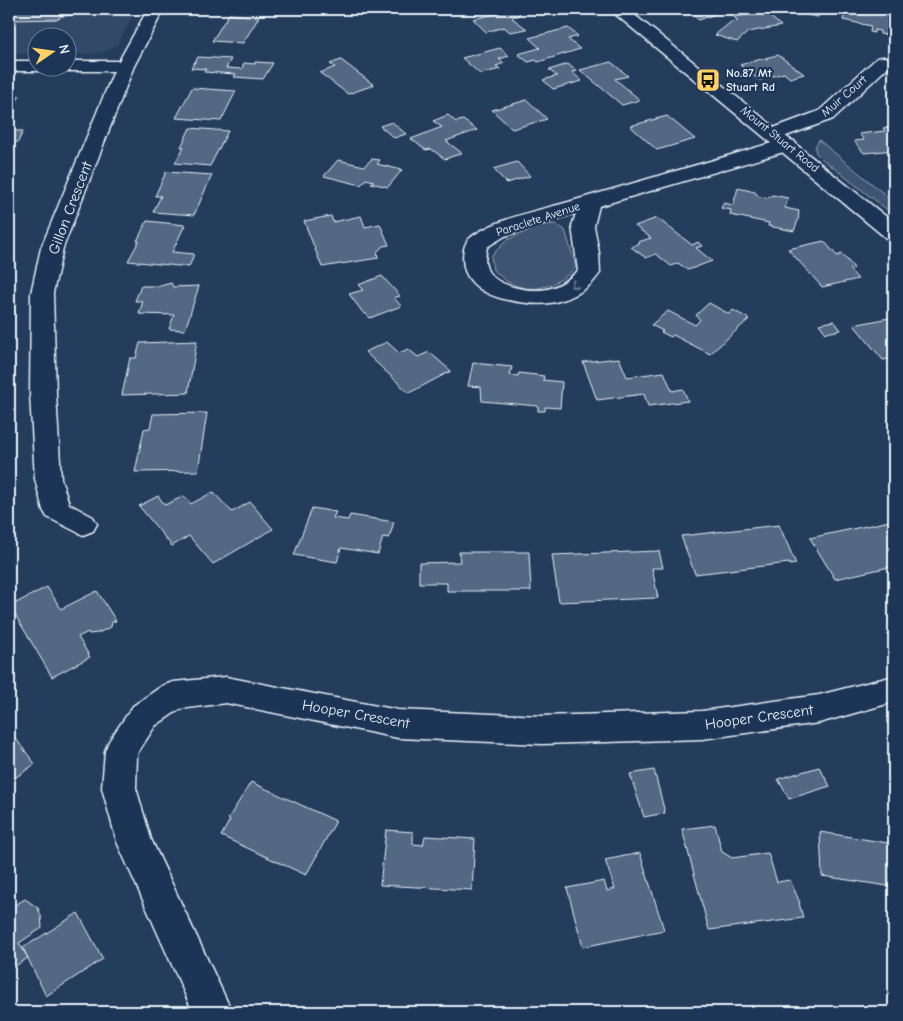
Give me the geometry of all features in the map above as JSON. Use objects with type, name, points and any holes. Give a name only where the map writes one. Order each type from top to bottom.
[{"type":"street","name":"Gillon Crescent","points":[[83,524],[56,510],[48,479],[43,394],[42,293],[52,248],[125,66],[156,9]]},
{"type":"street","name":"Mount Stuart Road","points":[[618,9],[894,233]]},
{"type":"street","name":"Muir Court","points":[[781,140],[826,115],[883,62]]},
{"type":"street","points":[[9,66],[28,66]]},
{"type":"street","points":[[78,66],[125,66]]},
{"type":"street","name":"Paraclete Avenue","points":[[589,203],[583,226],[588,253],[589,273],[572,288],[549,296],[514,294],[484,283],[474,268],[477,244],[496,231],[589,203],[781,140]]},
{"type":"street","name":"Hooper Crescent","points":[[213,1012],[134,842],[119,788],[121,751],[144,716],[173,696],[226,690],[398,724],[542,730],[702,725],[819,709],[873,696],[894,688]]},
{"type":"shaded area","points":[[9,9],[136,9],[117,45],[106,51],[94,54],[78,54],[78,28],[28,28],[28,54],[9,54]]},
{"type":"shaded area","points":[[819,140],[894,202],[894,215],[816,153],[815,147]]},
{"type":"shaded area","points":[[555,224],[565,230],[576,267],[561,279],[545,286],[527,288],[508,282],[493,270],[491,256],[507,240],[541,225]]},
{"type":"building","points":[[9,9],[72,9],[73,15],[60,16],[59,19],[9,20]]},
{"type":"building","points":[[503,9],[521,11],[518,16],[512,18],[527,29],[510,32],[504,27],[486,32],[473,19],[500,13]]},
{"type":"building","points":[[673,9],[728,9],[699,20],[686,10],[680,12]]},
{"type":"building","points":[[797,9],[820,9],[818,17],[795,13]]},
{"type":"building","points":[[846,9],[894,10],[894,36],[880,34],[880,31],[874,30],[874,33],[870,32],[871,26],[843,20]]},
{"type":"building","points":[[765,12],[781,26],[748,32],[737,42],[715,35],[731,22],[738,21],[734,17]]},
{"type":"building","points":[[229,14],[259,17],[243,43],[212,41]]},
{"type":"building","points":[[568,28],[578,36],[568,39],[580,49],[538,62],[536,60],[528,62],[518,54],[540,48],[529,38]]},
{"type":"building","points":[[500,48],[509,56],[499,59],[504,63],[496,66],[500,69],[480,74],[462,58]]},
{"type":"building","points":[[778,55],[804,74],[790,78],[784,73],[759,80],[740,65],[761,59],[768,60],[765,58]]},
{"type":"building","points":[[198,57],[231,59],[226,68],[242,69],[244,63],[273,63],[263,79],[234,77],[236,74],[204,72],[206,69],[191,68]]},
{"type":"building","points":[[341,60],[374,85],[348,94],[320,73],[335,67],[330,64]]},
{"type":"building","points":[[611,62],[628,76],[615,79],[640,100],[622,105],[580,70]]},
{"type":"building","points":[[568,64],[576,71],[572,72],[582,81],[553,89],[543,80],[557,76],[549,70]]},
{"type":"building","points":[[192,88],[236,91],[221,121],[176,118]]},
{"type":"building","points":[[9,96],[20,96],[9,113]]},
{"type":"building","points":[[527,100],[547,119],[512,129],[492,110]]},
{"type":"building","points":[[448,115],[456,122],[463,120],[477,130],[446,141],[462,153],[445,159],[431,149],[426,150],[411,139],[442,127],[433,121]]},
{"type":"building","points":[[667,116],[695,139],[657,150],[630,126]]},
{"type":"building","points":[[392,122],[406,134],[394,138],[380,126]]},
{"type":"building","points":[[893,127],[894,150],[864,153],[854,141],[864,140],[859,134],[885,131],[883,128]]},
{"type":"building","points":[[190,128],[228,131],[210,166],[175,163],[184,147],[181,147]]},
{"type":"building","points":[[9,131],[23,131],[18,142],[9,142]]},
{"type":"building","points":[[372,159],[380,160],[377,164],[402,170],[388,187],[371,183],[374,181],[366,179],[361,185],[324,176],[338,160],[364,166]]},
{"type":"building","points":[[517,162],[530,176],[507,183],[493,169]]},
{"type":"building","points":[[166,172],[212,175],[194,215],[153,212],[161,196],[155,196]]},
{"type":"building","points":[[738,188],[755,192],[759,197],[767,198],[772,195],[788,198],[785,208],[799,211],[794,231],[768,226],[769,223],[730,215],[731,210],[721,208],[724,203],[733,205]]},
{"type":"building","points":[[331,216],[333,222],[361,216],[365,227],[380,224],[389,245],[383,246],[377,252],[378,258],[322,267],[304,221]]},
{"type":"building","points":[[657,218],[692,245],[698,242],[702,246],[696,248],[712,261],[688,270],[678,263],[671,266],[656,254],[646,258],[631,247],[640,243],[638,242],[651,238],[635,226]]},
{"type":"building","points":[[147,221],[185,225],[172,252],[194,254],[189,267],[128,261]]},
{"type":"building","points":[[824,241],[837,256],[842,254],[854,268],[849,269],[858,279],[822,287],[788,249]]},
{"type":"building","points":[[382,276],[400,296],[394,298],[401,306],[370,318],[364,314],[349,294],[363,290],[358,285]]},
{"type":"building","points":[[171,283],[173,287],[199,286],[185,330],[169,329],[174,315],[139,314],[143,301],[135,301],[141,286],[160,286]]},
{"type":"building","points":[[709,303],[729,314],[733,310],[749,319],[710,354],[673,335],[671,337],[651,325],[668,311],[695,325],[700,320],[696,315]]},
{"type":"building","points":[[894,317],[894,358],[883,360],[854,325]]},
{"type":"building","points":[[834,321],[841,330],[826,333],[819,324]]},
{"type":"building","points":[[197,341],[188,393],[122,395],[130,358],[136,358],[140,343]]},
{"type":"building","points":[[387,342],[399,353],[408,349],[418,357],[429,352],[451,371],[409,393],[365,352]]},
{"type":"building","points":[[619,358],[627,377],[664,372],[672,391],[683,389],[688,401],[648,406],[644,394],[597,400],[583,362]]},
{"type":"building","points":[[473,363],[512,367],[510,375],[518,376],[519,373],[544,376],[543,380],[562,382],[560,408],[545,407],[545,411],[538,411],[538,406],[482,401],[481,387],[468,386]]},
{"type":"building","points":[[207,413],[198,471],[135,472],[144,429],[150,428],[153,414]]},
{"type":"building","points":[[213,492],[232,512],[250,502],[273,529],[213,564],[189,536],[172,546],[139,506],[158,496],[165,505],[184,496],[191,504]]},
{"type":"building","points":[[312,508],[336,512],[333,518],[348,520],[350,515],[394,522],[389,538],[383,537],[378,554],[341,548],[337,562],[294,555]]},
{"type":"building","points":[[890,521],[894,527],[894,566],[835,579],[810,538]]},
{"type":"building","points":[[779,525],[796,564],[790,565],[789,563],[695,574],[681,536]]},
{"type":"building","points":[[659,551],[663,568],[652,568],[658,598],[559,602],[552,555]]},
{"type":"building","points":[[459,552],[529,552],[531,591],[447,591],[447,583],[419,583],[419,563],[460,562]]},
{"type":"building","points":[[47,587],[61,609],[97,591],[116,621],[112,622],[111,627],[98,633],[89,634],[88,632],[78,637],[90,657],[52,677],[10,606]]},
{"type":"building","points":[[13,735],[35,764],[9,782],[9,738]]},
{"type":"building","points":[[819,767],[830,786],[789,799],[778,779]]},
{"type":"building","points":[[654,770],[665,813],[644,817],[630,774]]},
{"type":"building","points":[[251,782],[336,821],[306,875],[221,836],[230,820],[228,819]]},
{"type":"building","points":[[715,825],[722,852],[732,858],[768,853],[777,882],[790,880],[800,903],[803,918],[709,930],[682,829]]},
{"type":"building","points":[[386,830],[413,832],[413,844],[423,845],[425,836],[475,839],[472,890],[380,885]]},
{"type":"building","points":[[820,832],[894,844],[894,887],[822,876]]},
{"type":"building","points":[[640,853],[664,930],[583,947],[567,888],[604,881],[607,891],[615,889],[605,860]]},
{"type":"building","points":[[25,899],[38,908],[42,928],[19,943],[28,958],[9,970],[9,901],[12,907]]},
{"type":"building","points":[[78,913],[103,959],[46,996],[23,948]]},
{"type":"place","name":"No.87 Mt Stuart Rd","points":[[708,80]]}]
